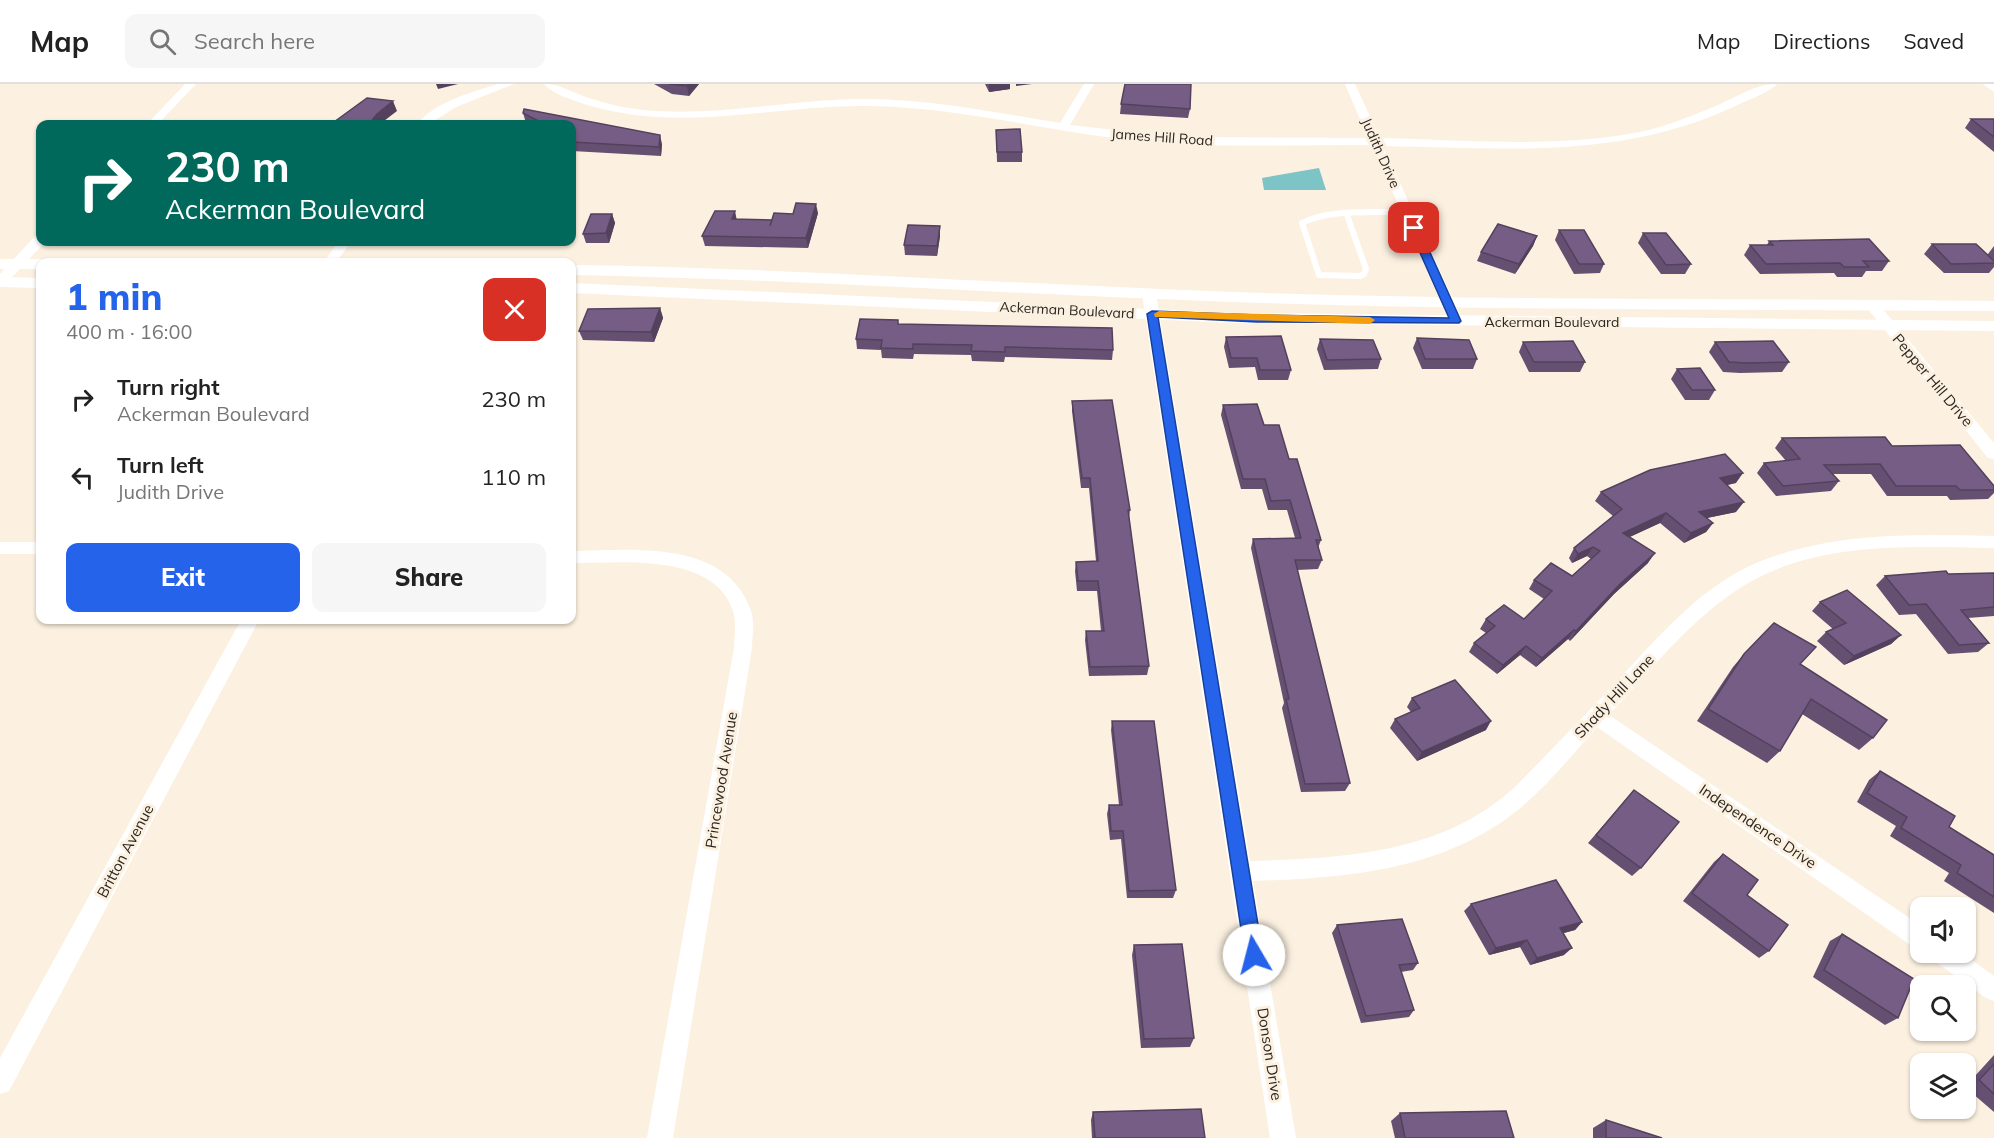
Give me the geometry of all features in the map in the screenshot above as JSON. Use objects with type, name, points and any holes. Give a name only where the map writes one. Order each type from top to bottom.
[{"type":"street","points":[[156,120],[190,84]]},
{"type":"street","points":[[428,120],[458,101],[509,84]]},
{"type":"street","name":"James Hill Road","points":[[549,84],[576,98],[603,106],[658,115],[715,117],[810,105],[861,102],[941,107],[1064,127],[1181,141],[1542,144],[1610,140],[1676,126],[1772,84]]},
{"type":"street","points":[[1064,127],[1089,84]]},
{"type":"street","name":"Judith Drive","points":[[1350,84],[1456,321]]},
{"type":"street","points":[[1988,84],[1994,89]]},
{"type":"street","points":[[36,242],[8,264],[0,282],[36,283]]},
{"type":"street","points":[[8,264],[36,264]]},
{"type":"street","name":"Ackerman Boulevard","points":[[576,270],[695,272],[1149,294],[1447,301],[1994,306]]},
{"type":"street","name":"Ackerman Boulevard","points":[[576,288],[1271,319],[1994,326]]},
{"type":"street","name":"Donson Drive","points":[[1149,294],[1283,1138]]},
{"type":"street","name":"Pepper Hill Drive","points":[[1872,305],[1994,454]]},
{"type":"street","name":"Shady Hill Lane","points":[[1241,871],[1341,867],[1391,859],[1438,844],[1480,824],[1516,799],[1697,610],[1733,583],[1766,567],[1804,553],[1847,544],[1892,541],[1994,542]]},
{"type":"street","points":[[0,548],[36,548]]},
{"type":"street","name":"Princewood Avenue","points":[[576,557],[667,558],[691,563],[711,572],[726,584],[737,598],[743,613],[743,648],[660,1138]]},
{"type":"street","name":"Britton Avenue","points":[[0,1082],[248,624]]},
{"type":"street","name":"Independence Drive","points":[[1596,716],[1910,931]]},
{"type":"street","points":[[1956,963],[1994,990]]},
{"type":"lane","points":[[1347,215],[1366,269],[1364,274],[1360,276],[1319,275],[1302,223],[1306,218],[1347,215],[1406,211]]},
{"type":"water","points":[[1319,168],[1326,190],[1264,190],[1262,178]]},
{"type":"building","points":[[1125,84],[1191,84],[1190,109],[1121,104]]},
{"type":"building","points":[[367,98],[393,101],[372,120],[337,120]]},
{"type":"building","points":[[524,109],[660,135],[659,147],[576,142],[576,120],[536,120],[523,113]]},
{"type":"building","points":[[1971,119],[1994,119],[1994,137]]},
{"type":"building","points":[[1020,129],[1022,152],[997,152],[996,130]]},
{"type":"building","points":[[796,203],[816,204],[806,238],[702,236],[715,211],[735,211],[732,219],[772,220],[774,213],[793,214]]},
{"type":"building","points":[[591,214],[612,214],[606,233],[583,234]]},
{"type":"building","points":[[1498,224],[1537,236],[1519,264],[1481,252]]},
{"type":"building","points":[[908,225],[940,226],[937,246],[904,245]]},
{"type":"building","points":[[1559,230],[1584,230],[1604,264],[1579,264]]},
{"type":"building","points":[[1643,233],[1666,233],[1691,264],[1666,265]]},
{"type":"building","points":[[1869,239],[1889,261],[1863,261],[1869,267],[1844,267],[1840,263],[1766,264],[1750,245],[1773,245],[1769,241]]},
{"type":"building","points":[[1932,244],[1976,244],[1994,263],[1951,264]]},
{"type":"building","points":[[660,308],[651,332],[579,331],[588,309]]},
{"type":"building","points":[[860,319],[898,320],[898,324],[1112,328],[1113,350],[1005,347],[1005,352],[971,351],[972,345],[913,344],[913,349],[881,348],[882,340],[856,339]]},
{"type":"building","points":[[1281,336],[1291,370],[1260,370],[1257,358],[1231,358],[1226,337]]},
{"type":"building","points":[[1417,338],[1469,340],[1477,359],[1425,359]]},
{"type":"building","points":[[1320,339],[1373,340],[1381,359],[1327,360]]},
{"type":"building","points":[[1573,341],[1585,362],[1534,362],[1523,342]]},
{"type":"building","points":[[1773,341],[1789,362],[1729,362],[1715,342]]},
{"type":"building","points":[[1700,368],[1715,390],[1692,390],[1677,369]]},
{"type":"building","points":[[1112,400],[1130,510],[1128,510],[1149,666],[1090,667],[1086,631],[1104,631],[1098,581],[1078,581],[1076,562],[1098,561],[1090,478],[1082,478],[1072,401]]},
{"type":"building","points":[[1257,404],[1264,425],[1279,425],[1289,459],[1297,459],[1321,540],[1316,540],[1322,560],[1295,560],[1350,783],[1305,784],[1286,699],[1289,699],[1253,539],[1301,538],[1290,500],[1271,501],[1265,479],[1243,479],[1223,405]]},
{"type":"building","points":[[1885,437],[1892,446],[1960,445],[1994,486],[1994,490],[1960,490],[1956,486],[1896,486],[1880,464],[1824,465],[1839,481],[1783,486],[1764,463],[1800,459],[1782,438]]},
{"type":"building","points":[[1725,454],[1743,473],[1720,478],[1744,502],[1699,512],[1713,523],[1691,533],[1666,513],[1623,533],[1655,553],[1620,584],[1576,631],[1574,630],[1542,658],[1526,646],[1503,665],[1474,643],[1495,626],[1486,619],[1504,605],[1524,619],[1552,591],[1534,580],[1551,563],[1572,576],[1600,551],[1593,547],[1578,554],[1574,548],[1622,509],[1601,492],[1650,470]]},
{"type":"building","points":[[1946,571],[1948,574],[1994,573],[1994,607],[1961,610],[1989,643],[1959,645],[1926,604],[1909,605],[1885,576]]},
{"type":"building","points":[[1847,590],[1901,635],[1854,656],[1826,632],[1846,623],[1820,602]]},
{"type":"building","points":[[1774,623],[1816,647],[1800,664],[1887,720],[1873,738],[1811,699],[1780,751],[1708,709],[1744,654]]},
{"type":"building","points":[[1455,680],[1491,721],[1422,752],[1395,719],[1420,708],[1412,698]]},
{"type":"building","points":[[1112,721],[1154,721],[1176,890],[1129,891],[1123,831],[1111,831],[1109,805],[1122,805]]},
{"type":"building","points":[[1880,771],[1955,816],[1949,827],[1994,855],[1994,897],[1957,873],[1961,865],[1901,828],[1907,817],[1867,793]]},
{"type":"building","points":[[1634,790],[1679,822],[1641,868],[1596,835]]},
{"type":"building","points":[[1723,854],[1758,880],[1747,895],[1788,925],[1769,951],[1692,893]]},
{"type":"building","points":[[1556,880],[1582,922],[1560,928],[1572,948],[1537,958],[1527,940],[1496,948],[1471,904]]},
{"type":"building","points":[[1402,919],[1418,963],[1399,965],[1414,1010],[1366,1016],[1337,925]]},
{"type":"building","points":[[1842,934],[1910,976],[1910,989],[1898,1018],[1824,970]]},
{"type":"building","points":[[1182,944],[1194,1038],[1144,1039],[1134,945]]},
{"type":"building","points":[[1994,1064],[1994,1094],[1979,1080]]},
{"type":"building","points":[[1201,1109],[1205,1138],[1095,1138],[1093,1112]]},
{"type":"building","points":[[1506,1111],[1514,1138],[1405,1138],[1400,1113]]},
{"type":"building","points":[[1606,1120],[1662,1138],[1606,1138]]},
{"type":"slow traffic","points":[[1159,314],[1235,318],[1370,320]]},
{"type":"route","points":[[1254,955],[1152,314],[1456,321],[1414,228]]}]
